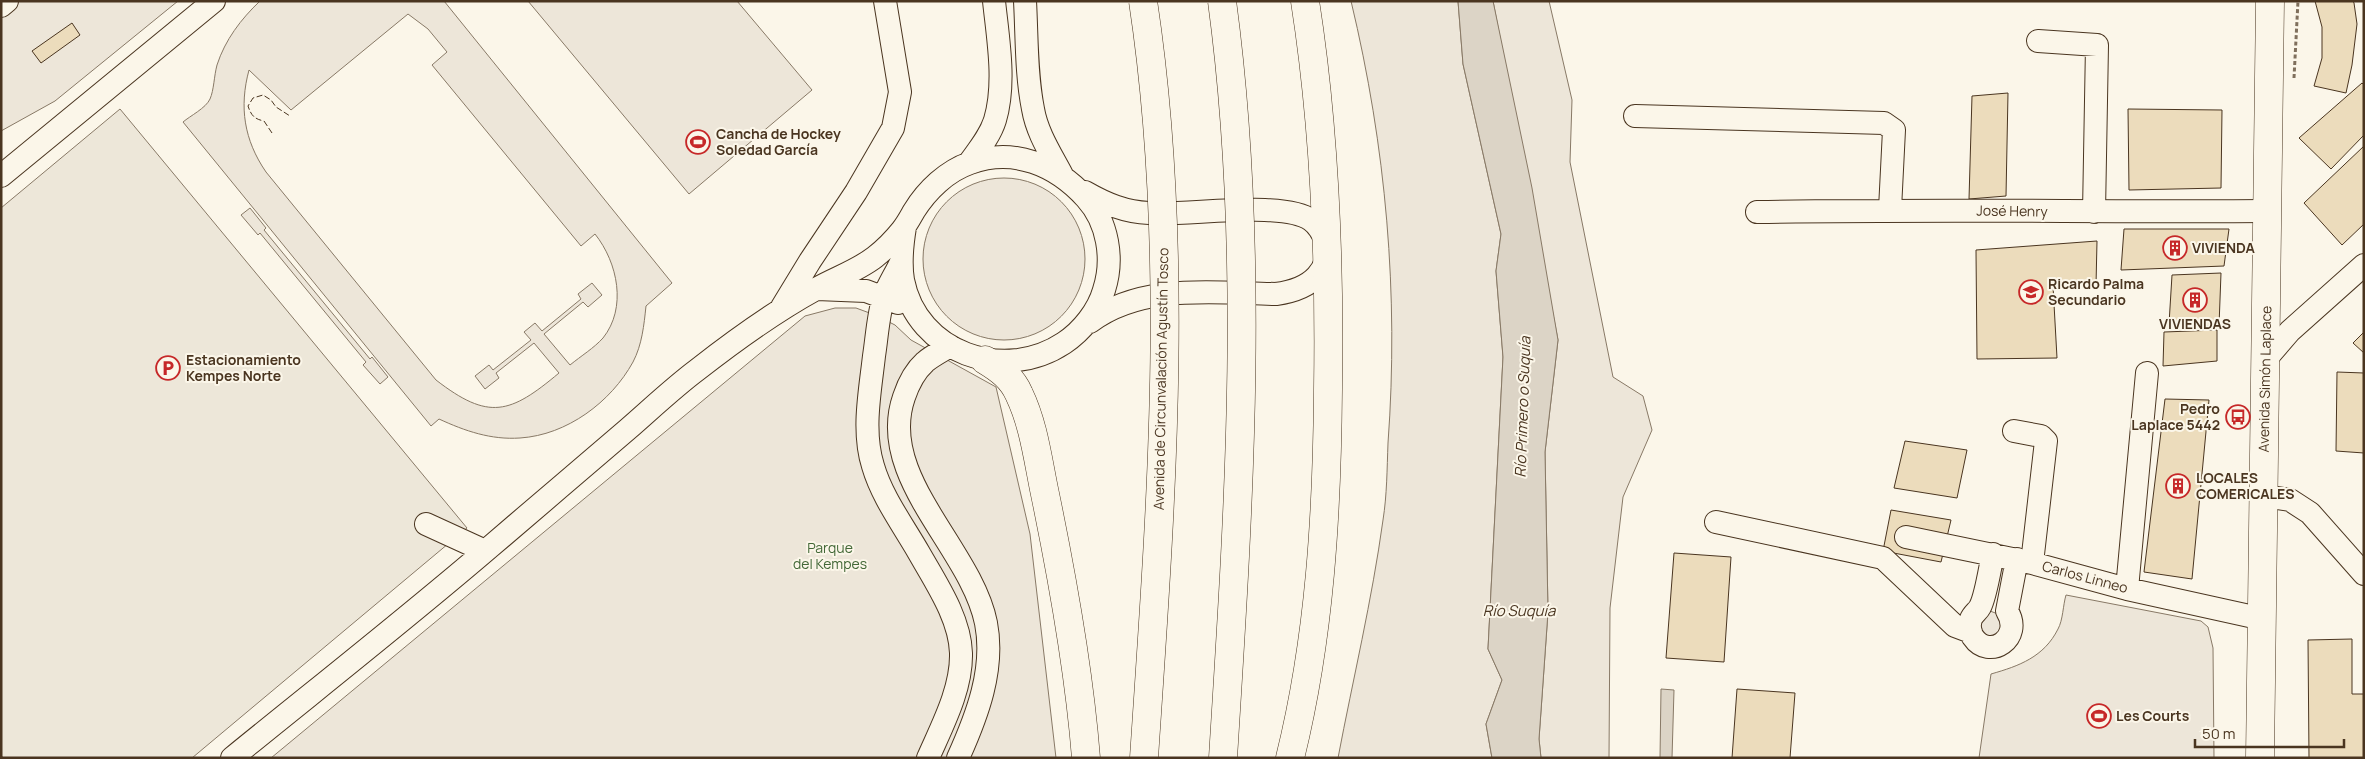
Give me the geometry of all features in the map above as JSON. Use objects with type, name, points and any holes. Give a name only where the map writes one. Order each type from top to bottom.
[{"type":"main road","name":"Avenida de Circunvalación Agustín Tosco","points":[[1143,1],[1160,170],[1165,331],[1161,485],[1144,758]]},
{"type":"main road","points":[[1222,1],[1238,175],[1242,312],[1240,462],[1223,758]]},
{"type":"main road","points":[[1290,758],[1303,699],[1322,566],[1327,493],[1328,250],[1315,82],[1305,1]]},
{"type":"main road","name":"Avenida Simón Laplace","points":[[2260,758],[2270,1]]},
{"type":"main road","points":[[985,360],[1000,370],[1010,380],[1026,411],[1072,634],[1086,758]]},
{"type":"street","points":[[1,6],[7,1]]},
{"type":"street","points":[[1,176],[214,1]]},
{"type":"street","points":[[781,310],[810,261],[861,185],[893,128],[900,92],[886,1]]},
{"type":"street","points":[[969,163],[988,136],[995,120],[998,102],[999,53],[994,1]]},
{"type":"street","points":[[1025,1],[1028,65],[1033,110],[1043,140],[1068,181],[1088,200],[1098,214],[1104,231],[1109,261],[1104,293],[1096,309],[1083,327]]},
{"type":"street","points":[[2038,41],[2097,45],[2094,212]]},
{"type":"street","points":[[1635,116],[1884,123],[1894,130],[1890,209]]},
{"type":"street","points":[[232,758],[485,551],[696,370],[781,310],[872,259],[905,227],[929,190],[948,174],[969,163],[990,158],[1030,160],[1113,207],[1148,213],[1286,210],[1311,220],[1319,229],[1328,250],[1321,272],[1303,287],[1290,292],[1276,294],[1184,293],[1134,300],[1104,311],[1070,339],[1036,358],[1004,363],[966,354],[950,346],[928,328],[906,291],[901,262],[905,227]]},
{"type":"street","name":"José Henry","points":[[1757,212],[1890,209],[2094,212],[2268,211]]},
{"type":"street","points":[[901,262],[884,297],[878,331],[867,426],[872,465],[882,490],[942,596],[958,633],[961,654],[955,687],[944,722],[928,758]]},
{"type":"street","points":[[2265,360],[2290,331],[2364,265]]},
{"type":"street","points":[[816,289],[866,291],[884,297],[920,316]]},
{"type":"street","points":[[950,346],[924,363],[908,384],[900,409],[900,436],[906,468],[968,577],[978,598],[986,624],[988,651],[984,684],[975,720],[958,758]]},
{"type":"street","points":[[2127,589],[2146,373]]},
{"type":"street","points":[[1716,522],[1883,558],[1955,626],[1971,632],[1979,643],[1984,646],[1998,646],[2008,638],[2012,625],[2007,611],[2025,561],[2046,441],[2041,436],[2014,430]]},
{"type":"street","points":[[2264,496],[2290,500],[2310,513],[2364,574]]},
{"type":"street","points":[[426,524],[485,551]]},
{"type":"street","name":"Carlos Linneo","points":[[1906,537],[2025,561],[2127,589],[2263,619]]},
{"type":"street","points":[[1971,632],[1971,618],[1980,607],[1993,554]]},
{"type":"green space","points":[[1,1],[178,1],[55,101],[1,131]]},
{"type":"green space","points":[[260,1],[444,1],[672,283],[646,306],[641,342],[633,362],[624,377],[600,403],[571,423],[537,436],[499,438],[478,434],[439,419],[431,426],[183,122],[202,109],[210,99],[217,65],[224,47],[234,30]],"holes":[[[408,14],[428,29],[447,52],[432,65],[581,246],[595,234],[609,258],[617,286],[615,313],[603,338],[592,349],[570,365],[544,334],[583,302],[588,307],[602,295],[592,283],[578,294],[581,299],[542,331],[535,323],[524,332],[531,340],[493,370],[489,365],[475,376],[485,389],[499,378],[496,373],[534,343],[559,373],[527,397],[513,404],[499,407],[485,407],[471,402],[436,380],[266,172],[253,148],[245,123],[244,97],[249,70],[291,110]]]},
{"type":"green space","name":"Cancha de Hockey Soledad García","points":[[528,1],[737,1],[812,90],[689,194]]},
{"type":"green space","points":[[1351,1],[1458,1],[1463,64],[1501,234],[1496,271],[1503,357],[1488,649],[1502,680],[1486,724],[1492,758],[1338,758],[1368,610],[1383,520],[1386,492],[1392,332],[1387,221],[1381,166],[1363,56]]},
{"type":"green space","points":[[1493,1],[1549,1],[1572,100],[1570,162],[1613,377],[1643,396],[1652,430],[1623,497],[1610,608],[1609,758],[1541,758],[1539,739],[1548,612],[1545,452],[1558,340]]},
{"type":"green space","points":[[1004,178],[1035,184],[1061,202],[1079,228],[1085,259],[1079,290],[1061,316],[1035,334],[1004,340],[973,334],[947,316],[929,290],[923,259],[929,228],[947,202],[973,184]]},
{"type":"green space","points":[[250,208],[266,228],[264,230],[370,359],[372,357],[388,377],[380,384],[363,365],[366,362],[260,233],[258,235],[241,215]]},
{"type":"green space","name":"Parque del Kempes","points":[[835,308],[856,308],[875,315],[895,325],[911,340],[996,387],[1030,534],[1056,758],[271,758],[805,316]]},
{"type":"green space","name":"Les Courts","points":[[2066,595],[2201,621],[2208,627],[2213,648],[2214,758],[1979,758],[1991,674],[2021,664],[2046,647],[2060,625]]},
{"type":"green space","points":[[1990,611],[1998,614],[2003,621],[1997,637],[1980,635],[1979,617]]},
{"type":"shaded area","name":"Estacionamiento Kempes Norte","points":[[120,109],[467,528],[192,758],[3,758],[1,755],[1,208]]},
{"type":"water","name":"Río Suquía","points":[[1458,1],[1493,1],[1532,188],[1558,340],[1545,452],[1548,612],[1539,739],[1541,758],[1492,758],[1486,724],[1502,680],[1488,649],[1503,357],[1496,271],[1501,234],[1463,64]]},
{"type":"water","points":[[1661,689],[1674,690],[1672,758],[1660,758]]},
{"type":"building","points":[[2315,1],[2353,1],[2354,3],[2357,24],[2352,65],[2346,93],[2314,86],[2322,58],[2322,27]]},
{"type":"building","points":[[72,23],[80,35],[41,63],[32,51]]},
{"type":"building","points":[[2362,83],[2364,85],[2364,135],[2331,169],[2299,138]]},
{"type":"building","points":[[2008,93],[2006,196],[1969,199],[1972,96]]},
{"type":"building","points":[[2128,109],[2222,110],[2221,188],[2129,190]]},
{"type":"building","points":[[2364,146],[2364,224],[2342,245],[2304,203]]},
{"type":"building","name":"VIVIENDA","points":[[2124,229],[2229,229],[2224,266],[2121,270]]},
{"type":"building","points":[[2097,241],[2096,286],[2053,286],[2057,358],[1977,359],[1976,250]]},
{"type":"building","name":"VIVIENDAS","points":[[2221,273],[2219,326],[2169,324],[2172,275]]},
{"type":"building","points":[[2217,330],[2217,361],[2163,366],[2164,332]]},
{"type":"building","points":[[2364,332],[2364,353],[2353,343]]},
{"type":"building","points":[[2337,372],[2364,373],[2364,453],[2336,451]]},
{"type":"building","name":"LOCALES COMERICALES","points":[[2165,399],[2209,400],[2192,579],[2144,572]]},
{"type":"building","points":[[1905,441],[1967,450],[1957,498],[1894,488]]},
{"type":"building","points":[[1891,510],[1951,520],[1941,562],[1883,551]]},
{"type":"building","points":[[1674,553],[1731,557],[1724,662],[1666,658]]},
{"type":"building","points":[[2352,639],[2352,694],[2364,694],[2364,758],[2309,758],[2308,640]]},
{"type":"building","points":[[1737,689],[1795,693],[1790,758],[1732,758]]},
{"type":"fence","points":[[272,133],[264,121],[255,118],[250,112],[248,106],[253,98],[263,95],[290,116]]},
{"type":"place","name":"Cancha de Hockey Soledad García","points":[[698,142]]},
{"type":"place","name":"VIVIENDA","points":[[2175,248]]},
{"type":"place","name":"Ricardo Palma Secundario","points":[[2031,292]]},
{"type":"place","name":"VIVIENDAS","points":[[2195,300]]},
{"type":"place","name":"Estacionamiento Kempes Norte","points":[[168,368]]},
{"type":"place","name":"Pedro Laplace 5442","points":[[2238,417]]},
{"type":"place","name":"LOCALES COMERICALES","points":[[2178,486]]},
{"type":"place","name":"Les Courts","points":[[2099,716]]},
{"type":"water label","name":"Río Primero o Suquía","points":[[1523,407]]}]
